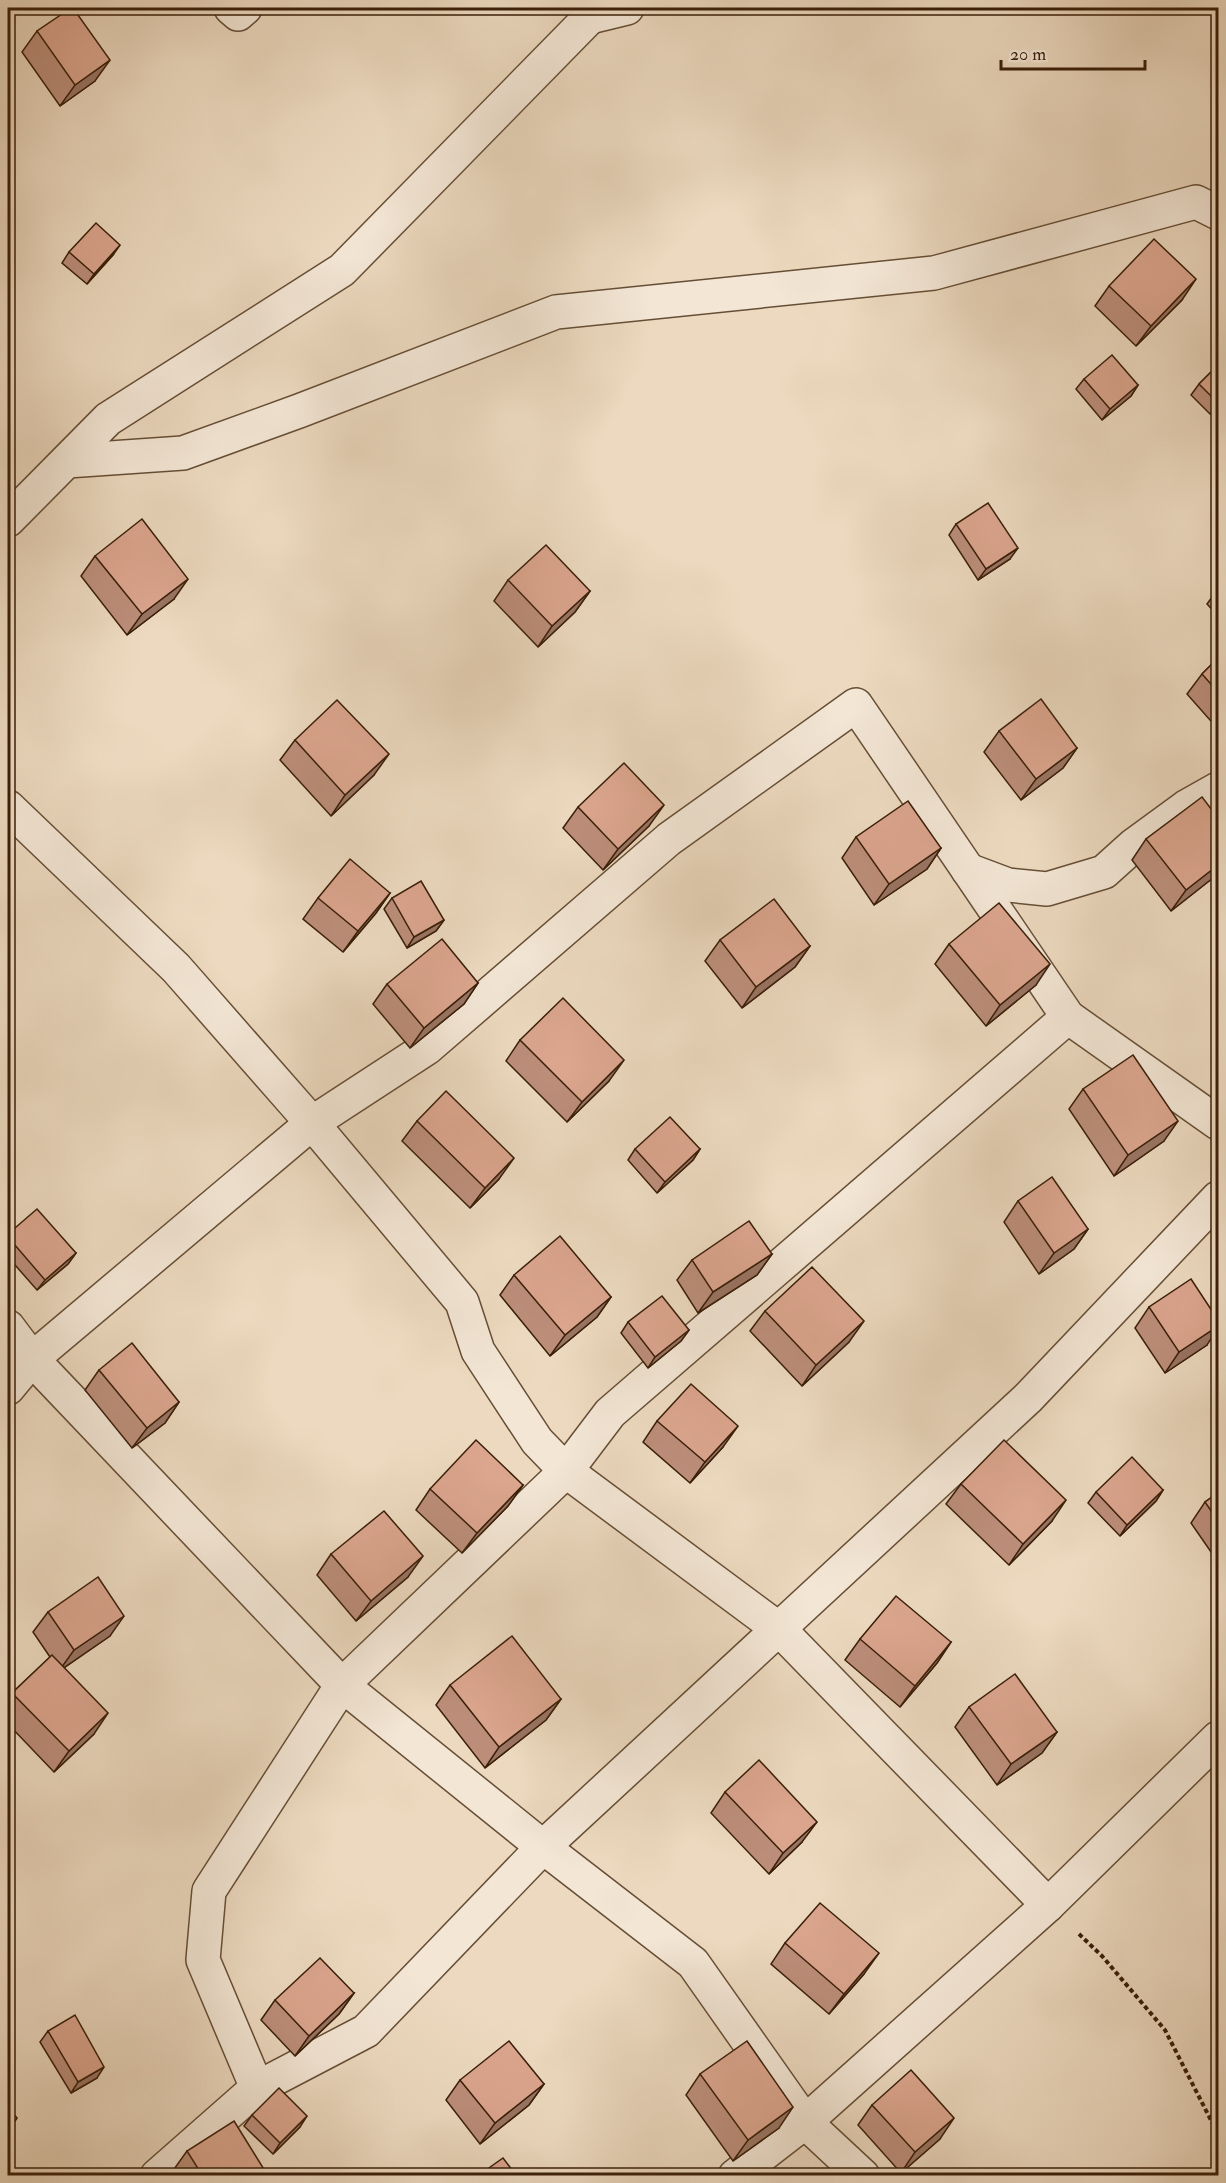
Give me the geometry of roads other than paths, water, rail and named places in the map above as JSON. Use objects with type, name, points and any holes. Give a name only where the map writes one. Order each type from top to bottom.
[{"type":"street","points":[[231,8],[238,14],[245,8]]},
{"type":"street","points":[[8,520],[108,419],[342,270],[592,12],[627,8]]},
{"type":"street","points":[[67,461],[183,453],[299,411],[555,312],[934,273],[1196,202],[1218,213]]},
{"type":"street","points":[[8,1388],[32,1359],[312,1123],[427,1048],[669,839],[856,705],[1068,1017],[1218,1123]]},
{"type":"street","points":[[969,870],[1008,885],[1047,888],[1104,872],[1134,845],[1186,807],[1218,789]]},
{"type":"street","points":[[8,807],[176,968],[312,1123],[462,1302],[478,1351],[537,1441],[566,1471],[780,1630],[1047,1905]]},
{"type":"street","points":[[256,2088],[203,1960],[209,1892],[342,1685],[566,1471],[610,1413],[1068,1017]]},
{"type":"street","points":[[157,2175],[256,2088],[366,2031],[543,1847],[1028,1398],[1218,1198]]},
{"type":"street","points":[[8,1327],[32,1359],[342,1685],[543,1847],[693,1963],[805,2122],[863,2175]]},
{"type":"street","points":[[735,2175],[805,2122],[1047,1905],[1218,1738]]}]
